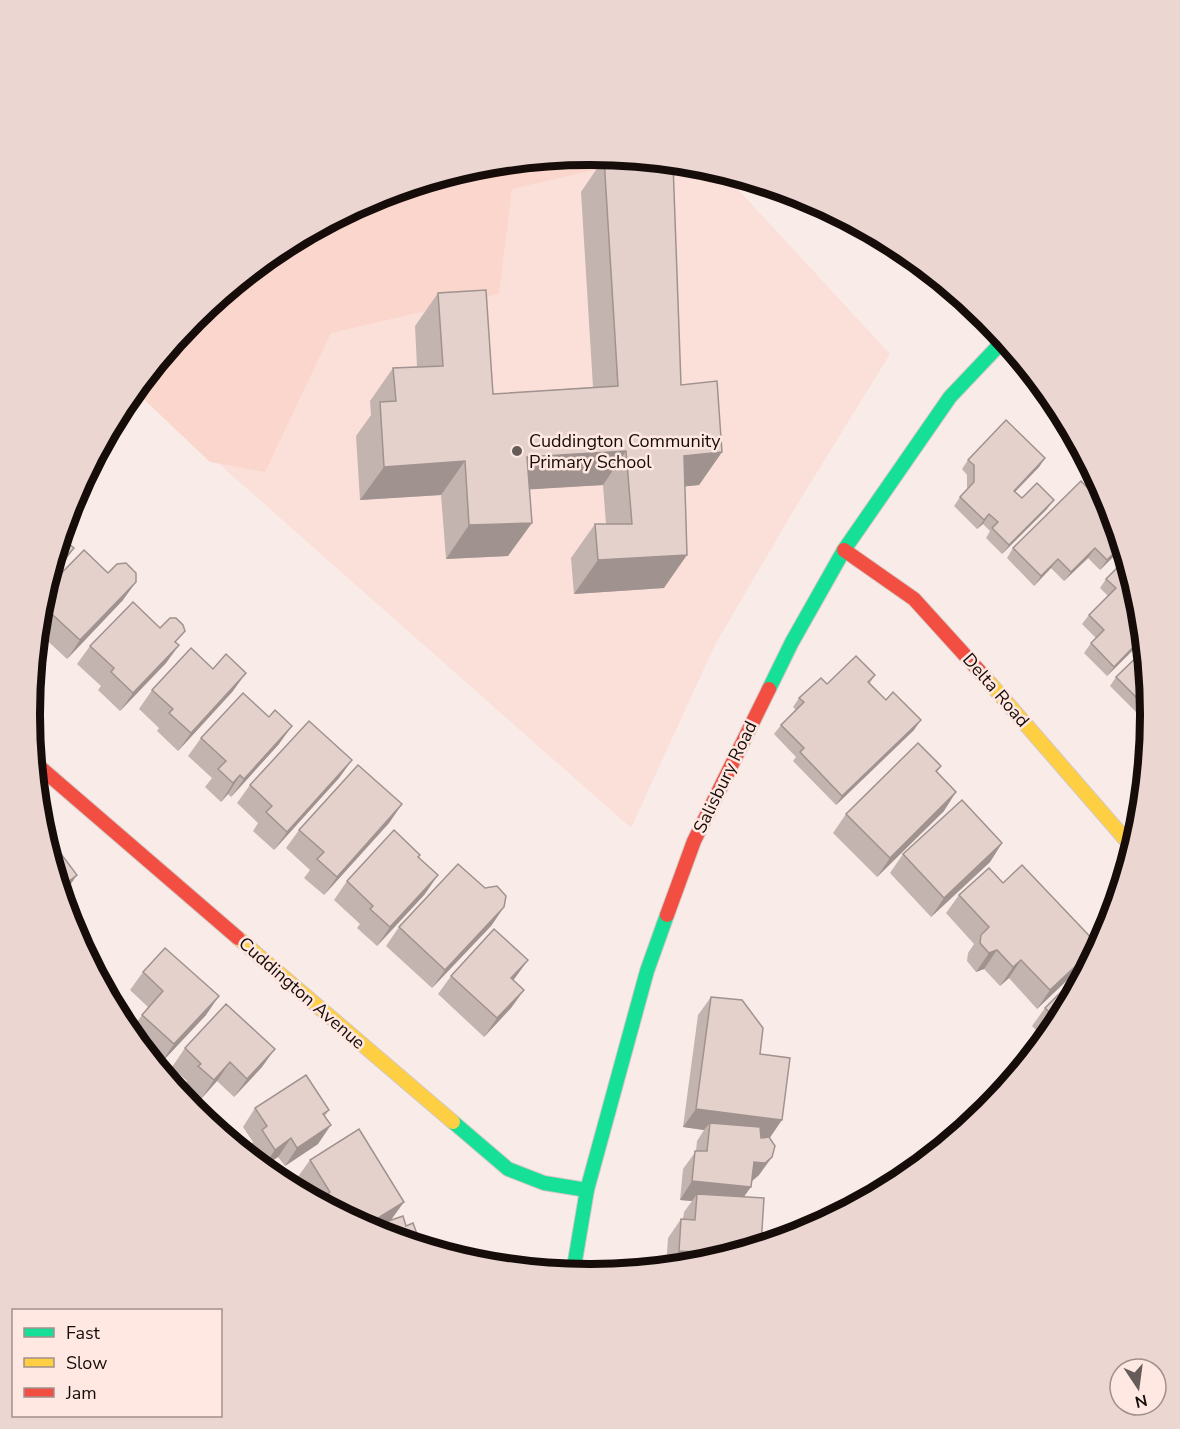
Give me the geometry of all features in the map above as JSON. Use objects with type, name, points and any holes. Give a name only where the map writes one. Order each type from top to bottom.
[{"type":"street","name":"Salisbury Road","points":[[575,1264],[587,1190],[647,971],[694,841],[792,642],[844,550],[950,397],[998,346]]},
{"type":"street","name":"Delta Road","points":[[844,550],[915,599],[1125,839]]},
{"type":"street","name":"Cuddington Avenue","points":[[44,772],[508,1169],[544,1183],[587,1190]]},
{"type":"shaded area","name":"Cuddington Community Primary School","points":[[554,166],[626,166],[662,170],[733,184],[890,354],[792,513],[715,645],[631,828],[142,396],[201,326],[255,279],[315,239],[347,222],[413,194],[483,176]]},
{"type":"shaded area","points":[[554,166],[613,166],[512,189],[499,294],[331,333],[265,472],[210,462],[142,397],[201,326],[255,279],[315,239],[347,222],[413,194],[483,176],[518,170]]},
{"type":"building","points":[[604,165],[673,172],[681,385],[717,381],[722,452],[684,456],[687,555],[598,560],[595,524],[632,524],[626,451],[527,457],[532,523],[469,525],[465,461],[384,467],[380,402],[396,401],[393,368],[443,366],[438,293],[486,290],[493,394],[618,386]]},
{"type":"building","points":[[1006,420],[1045,458],[1014,491],[1022,498],[1037,483],[1054,500],[1009,545],[992,528],[998,522],[989,514],[984,520],[960,497],[974,482],[974,465],[968,460]]},
{"type":"building","points":[[1081,481],[1093,494],[1115,552],[1107,560],[1095,548],[1071,572],[1058,559],[1041,576],[1013,548]]},
{"type":"building","points":[[68,543],[74,548],[63,561]]},
{"type":"building","points":[[84,550],[108,573],[117,564],[126,563],[136,573],[136,582],[80,640],[50,612],[58,577]]},
{"type":"building","points":[[1119,566],[1135,643],[1114,667],[1091,643],[1104,630],[1089,615],[1116,588],[1106,579]]},
{"type":"building","points":[[133,602],[160,628],[170,618],[176,618],[185,631],[175,642],[179,645],[133,693],[111,672],[114,668],[90,646]]},
{"type":"building","points":[[191,648],[213,669],[226,654],[246,673],[191,733],[169,713],[173,709],[152,690]]},
{"type":"building","points":[[856,656],[875,675],[868,682],[886,700],[893,692],[921,720],[842,796],[800,752],[804,748],[781,725],[804,702],[799,698],[821,678],[827,684]]},
{"type":"building","points":[[1136,658],[1139,700],[1116,677]]},
{"type":"building","points":[[243,693],[269,717],[275,710],[292,726],[244,779],[240,775],[233,783],[218,769],[226,761],[201,738]]},
{"type":"building","points":[[309,721],[352,760],[287,832],[266,812],[272,806],[250,785]]},
{"type":"building","points":[[918,743],[941,766],[936,771],[956,792],[890,858],[846,814]]},
{"type":"building","points":[[358,765],[402,804],[337,877],[317,859],[324,852],[299,830]]},
{"type":"building","points":[[962,800],[1002,843],[944,898],[903,854]]},
{"type":"building","points":[[394,830],[438,875],[390,927],[370,909],[373,906],[347,881]]},
{"type":"building","points":[[57,849],[77,875],[67,882]]},
{"type":"building","points":[[458,864],[485,888],[497,886],[506,896],[504,907],[445,970],[399,927]]},
{"type":"building","points":[[1022,865],[1092,939],[1082,960],[1050,990],[1021,960],[1013,967],[997,950],[989,953],[980,943],[981,935],[989,927],[959,895],[989,868],[1003,883]]},
{"type":"building","points":[[494,929],[528,960],[511,978],[524,990],[497,1018],[451,976]]},
{"type":"building","points":[[165,948],[219,996],[174,1044],[142,1015],[163,991],[143,972]]},
{"type":"building","points":[[1068,985],[1051,1014],[1045,1008]]},
{"type":"building","points":[[711,997],[742,1000],[763,1028],[760,1054],[790,1058],[782,1120],[696,1109]]},
{"type":"building","points":[[226,1004],[275,1049],[247,1079],[230,1062],[214,1080],[198,1066],[201,1064],[185,1048]]},
{"type":"building","points":[[306,1075],[329,1110],[323,1114],[331,1125],[297,1148],[291,1138],[275,1150],[262,1130],[267,1126],[255,1108]]},
{"type":"building","points":[[710,1123],[760,1127],[761,1138],[769,1137],[775,1146],[772,1157],[765,1163],[754,1162],[751,1187],[692,1181],[695,1151],[707,1151]]},
{"type":"building","points":[[359,1129],[404,1202],[375,1220],[325,1195],[330,1192],[310,1160]]},
{"type":"building","points":[[697,1194],[764,1198],[762,1237],[700,1252],[679,1251],[681,1219],[695,1220]]},
{"type":"building","points":[[403,1216],[406,1226],[413,1223],[418,1236],[413,1235],[383,1223]]},
{"type":"traffic: fast","points":[[769,689],[792,642],[844,550],[950,397],[998,346]]},
{"type":"traffic: fast","points":[[575,1264],[587,1190],[647,971],[667,915]]},
{"type":"traffic: fast","points":[[453,1122],[508,1169],[544,1183],[587,1190]]},
{"type":"traffic: slow","points":[[982,674],[1125,839]]},
{"type":"traffic: slow","points":[[238,938],[453,1122]]},
{"type":"traffic: jam","points":[[844,550],[914,599],[982,674]]},
{"type":"traffic: jam","points":[[667,915],[694,841],[769,689]]},
{"type":"traffic: jam","points":[[44,771],[238,938]]},
{"type":"place","name":"Cuddington Community Primary School","points":[[517,451]]}]
